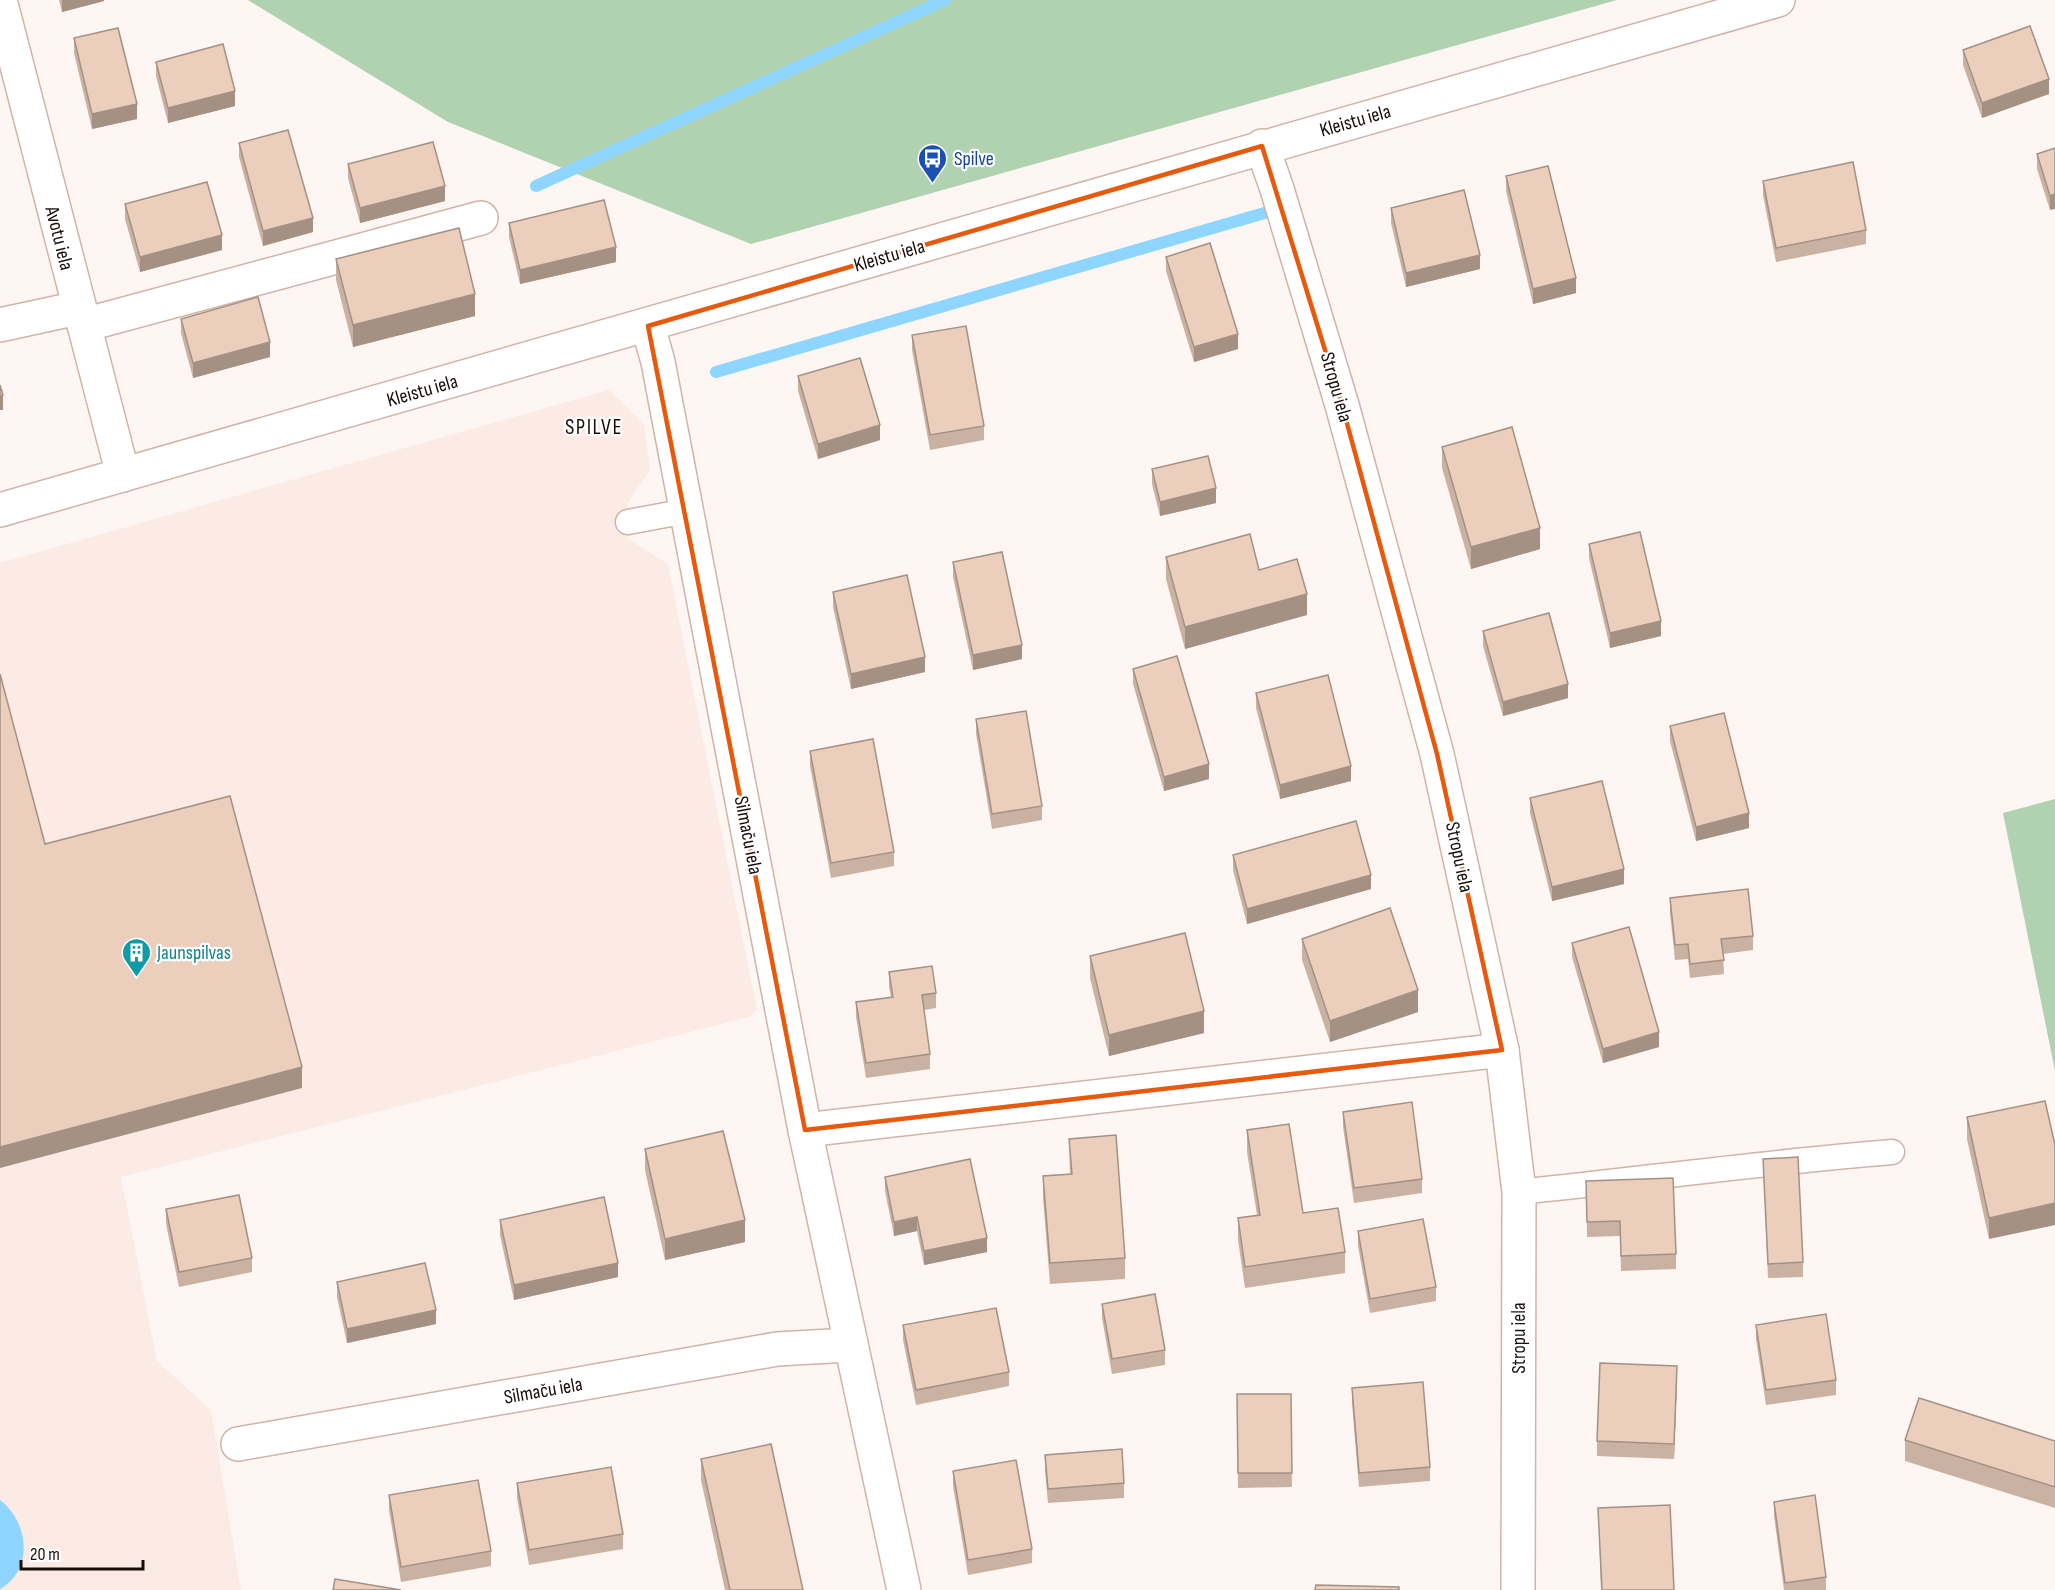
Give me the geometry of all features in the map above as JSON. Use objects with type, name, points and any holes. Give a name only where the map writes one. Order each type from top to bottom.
[{"type":"street","name":"Avotu iela","points":[[0,0],[123,475]]},
{"type":"street","name":"Kleistu iela","points":[[0,510],[648,326],[1262,146],[1778,0]]},
{"type":"street","name":"Stropu iela","points":[[1262,146],[1278,189],[1339,394],[1437,754],[1502,1050],[1519,1192],[1518,1590]]},
{"type":"street","points":[[0,325],[81,317],[481,218]]},
{"type":"street","name":"Silmaču iela","points":[[648,326],[658,362],[849,1345],[904,1590]]},
{"type":"street","points":[[806,1130],[1502,1050]]},
{"type":"street","name":"Silmaču iela","points":[[238,1444],[777,1349],[849,1345]]},
{"type":"lane","points":[[628,522],[687,511]]},
{"type":"lane","points":[[1519,1192],[1678,1176],[1781,1161],[1892,1152]]},
{"type":"highlighted area","points":[[1262,146],[1342,405],[1437,754],[1502,1050],[805,1130],[648,326]]},
{"type":"shaded area","points":[[609,390],[644,424],[650,470],[627,504],[628,539],[668,564],[757,1010],[749,1017],[121,1177],[157,1361],[211,1410],[241,1590],[0,1590],[0,563]]},
{"type":"green space","points":[[248,0],[1617,0],[751,244],[448,122]]},
{"type":"green space","points":[[2055,799],[2055,1071],[2003,813]]},
{"type":"water","points":[[0,1500],[17,1520],[24,1545],[19,1570],[0,1589]]},
{"type":"building","points":[[2030,26],[2049,79],[1982,103],[1963,50]]},
{"type":"building","points":[[118,28],[137,104],[92,114],[74,38]]},
{"type":"building","points":[[223,44],[235,91],[168,108],[156,62]]},
{"type":"building","points":[[288,130],[313,218],[263,231],[239,143]]},
{"type":"building","points":[[433,142],[445,186],[360,208],[348,164]]},
{"type":"building","points":[[2055,148],[2055,194],[2050,196],[2037,154]]},
{"type":"building","points":[[1853,162],[1866,230],[1776,248],[1763,181]]},
{"type":"building","points":[[1548,166],[1576,278],[1533,289],[1506,176]]},
{"type":"building","points":[[207,182],[222,235],[140,257],[125,204]]},
{"type":"building","points":[[1464,190],[1480,255],[1406,273],[1391,208]]},
{"type":"building","points":[[604,200],[616,247],[520,270],[509,223]]},
{"type":"building","points":[[459,228],[475,294],[353,325],[336,259]]},
{"type":"building","points":[[1210,243],[1238,334],[1194,347],[1166,257]]},
{"type":"building","points":[[258,297],[270,342],[193,363],[181,319]]},
{"type":"building","points":[[966,326],[984,426],[930,435],[912,335]]},
{"type":"building","points":[[860,358],[880,425],[818,444],[798,376]]},
{"type":"building","points":[[1512,427],[1540,528],[1471,547],[1442,447]]},
{"type":"building","points":[[1208,456],[1216,488],[1160,502],[1152,469]]},
{"type":"building","points":[[1640,532],[1661,621],[1610,633],[1589,544]]},
{"type":"building","points":[[1250,534],[1259,570],[1297,559],[1307,594],[1185,627],[1166,557]]},
{"type":"building","points":[[1002,552],[1022,645],[973,655],[953,562]]},
{"type":"building","points":[[907,575],[925,657],[851,674],[833,592]]},
{"type":"building","points":[[1549,613],[1568,684],[1503,702],[1483,631]]},
{"type":"building","points":[[1177,656],[1209,764],[1164,777],[1133,669]]},
{"type":"building","name":"Jaunspilvas","points":[[0,674],[45,844],[230,796],[302,1067],[0,1147]]},
{"type":"building","points":[[1328,675],[1351,766],[1280,785],[1256,693]]},
{"type":"building","points":[[1026,711],[1042,806],[992,814],[976,719]]},
{"type":"building","points":[[1724,713],[1749,813],[1696,827],[1670,726]]},
{"type":"building","points":[[873,739],[894,852],[831,863],[810,751]]},
{"type":"building","points":[[1602,781],[1624,869],[1552,887],[1530,798]]},
{"type":"building","points":[[1356,821],[1371,875],[1247,909],[1233,855]]},
{"type":"building","points":[[1748,889],[1753,936],[1721,939],[1724,960],[1690,964],[1688,944],[1675,945],[1670,898]]},
{"type":"building","points":[[1390,908],[1418,990],[1330,1021],[1302,939]]},
{"type":"building","points":[[1629,927],[1659,1032],[1603,1049],[1572,943]]},
{"type":"building","points":[[1185,933],[1204,1011],[1109,1035],[1090,956]]},
{"type":"building","points":[[932,966],[936,993],[922,995],[930,1054],[866,1063],[856,1002],[893,997],[889,972]]},
{"type":"building","points":[[2045,1101],[2055,1145],[2055,1203],[1989,1218],[1967,1117]]},
{"type":"building","points":[[1412,1102],[1422,1179],[1354,1188],[1343,1112]]},
{"type":"building","points":[[1289,1124],[1303,1213],[1338,1208],[1345,1252],[1245,1267],[1238,1218],[1260,1215],[1247,1130]]},
{"type":"building","points":[[723,1131],[745,1220],[665,1239],[645,1149]]},
{"type":"building","points":[[1116,1135],[1125,1258],[1050,1263],[1043,1176],[1072,1174],[1069,1139]]},
{"type":"building","points":[[1798,1157],[1803,1262],[1768,1264],[1763,1159]]},
{"type":"building","points":[[970,1159],[987,1238],[924,1251],[917,1217],[894,1222],[885,1177]]},
{"type":"building","points":[[1673,1178],[1676,1254],[1621,1256],[1620,1221],[1587,1222],[1586,1181]]},
{"type":"building","points":[[239,1195],[252,1258],[179,1272],[166,1209]]},
{"type":"building","points":[[604,1197],[618,1263],[514,1285],[500,1220]]},
{"type":"building","points":[[1423,1219],[1436,1287],[1370,1299],[1358,1231]]},
{"type":"building","points":[[425,1263],[436,1310],[347,1329],[337,1282]]},
{"type":"building","points":[[1155,1294],[1165,1350],[1112,1359],[1102,1304]]},
{"type":"building","points":[[996,1308],[1009,1372],[916,1390],[903,1325]]},
{"type":"building","points":[[1826,1314],[1836,1380],[1766,1390],[1756,1325]]},
{"type":"building","points":[[1600,1363],[1677,1366],[1674,1444],[1597,1441]]},
{"type":"building","points":[[1423,1382],[1430,1467],[1359,1473],[1352,1388]]},
{"type":"building","points":[[1237,1394],[1291,1394],[1292,1473],[1238,1473]]},
{"type":"building","points":[[1919,1398],[2055,1441],[2055,1487],[1905,1440]]},
{"type":"building","points":[[771,1444],[803,1590],[730,1590],[701,1459]]},
{"type":"building","points":[[1122,1449],[1124,1483],[1048,1489],[1045,1455]]},
{"type":"building","points":[[1016,1460],[1032,1549],[968,1560],[953,1471]]},
{"type":"building","points":[[611,1467],[623,1534],[529,1550],[517,1483]]},
{"type":"building","points":[[478,1480],[491,1551],[401,1567],[389,1495]]},
{"type":"building","points":[[1815,1495],[1826,1577],[1785,1583],[1774,1502]]},
{"type":"building","points":[[1670,1505],[1674,1590],[1602,1590],[1598,1508]]},
{"type":"building","points":[[335,1579],[401,1590],[333,1590]]},
{"type":"building","points":[[1316,1585],[1399,1587],[1399,1590],[1315,1590]]},
{"type":"waterway","points":[[536,186],[945,0]]},
{"type":"waterway","points":[[716,372],[1268,212]]},
{"type":"place","name":"Spilve","points":[[933,184]]},
{"type":"place","name":"Jaunspilvas","points":[[136,978]]},
{"type":"district","name":"SPILVE","points":[[594,426]]}]
